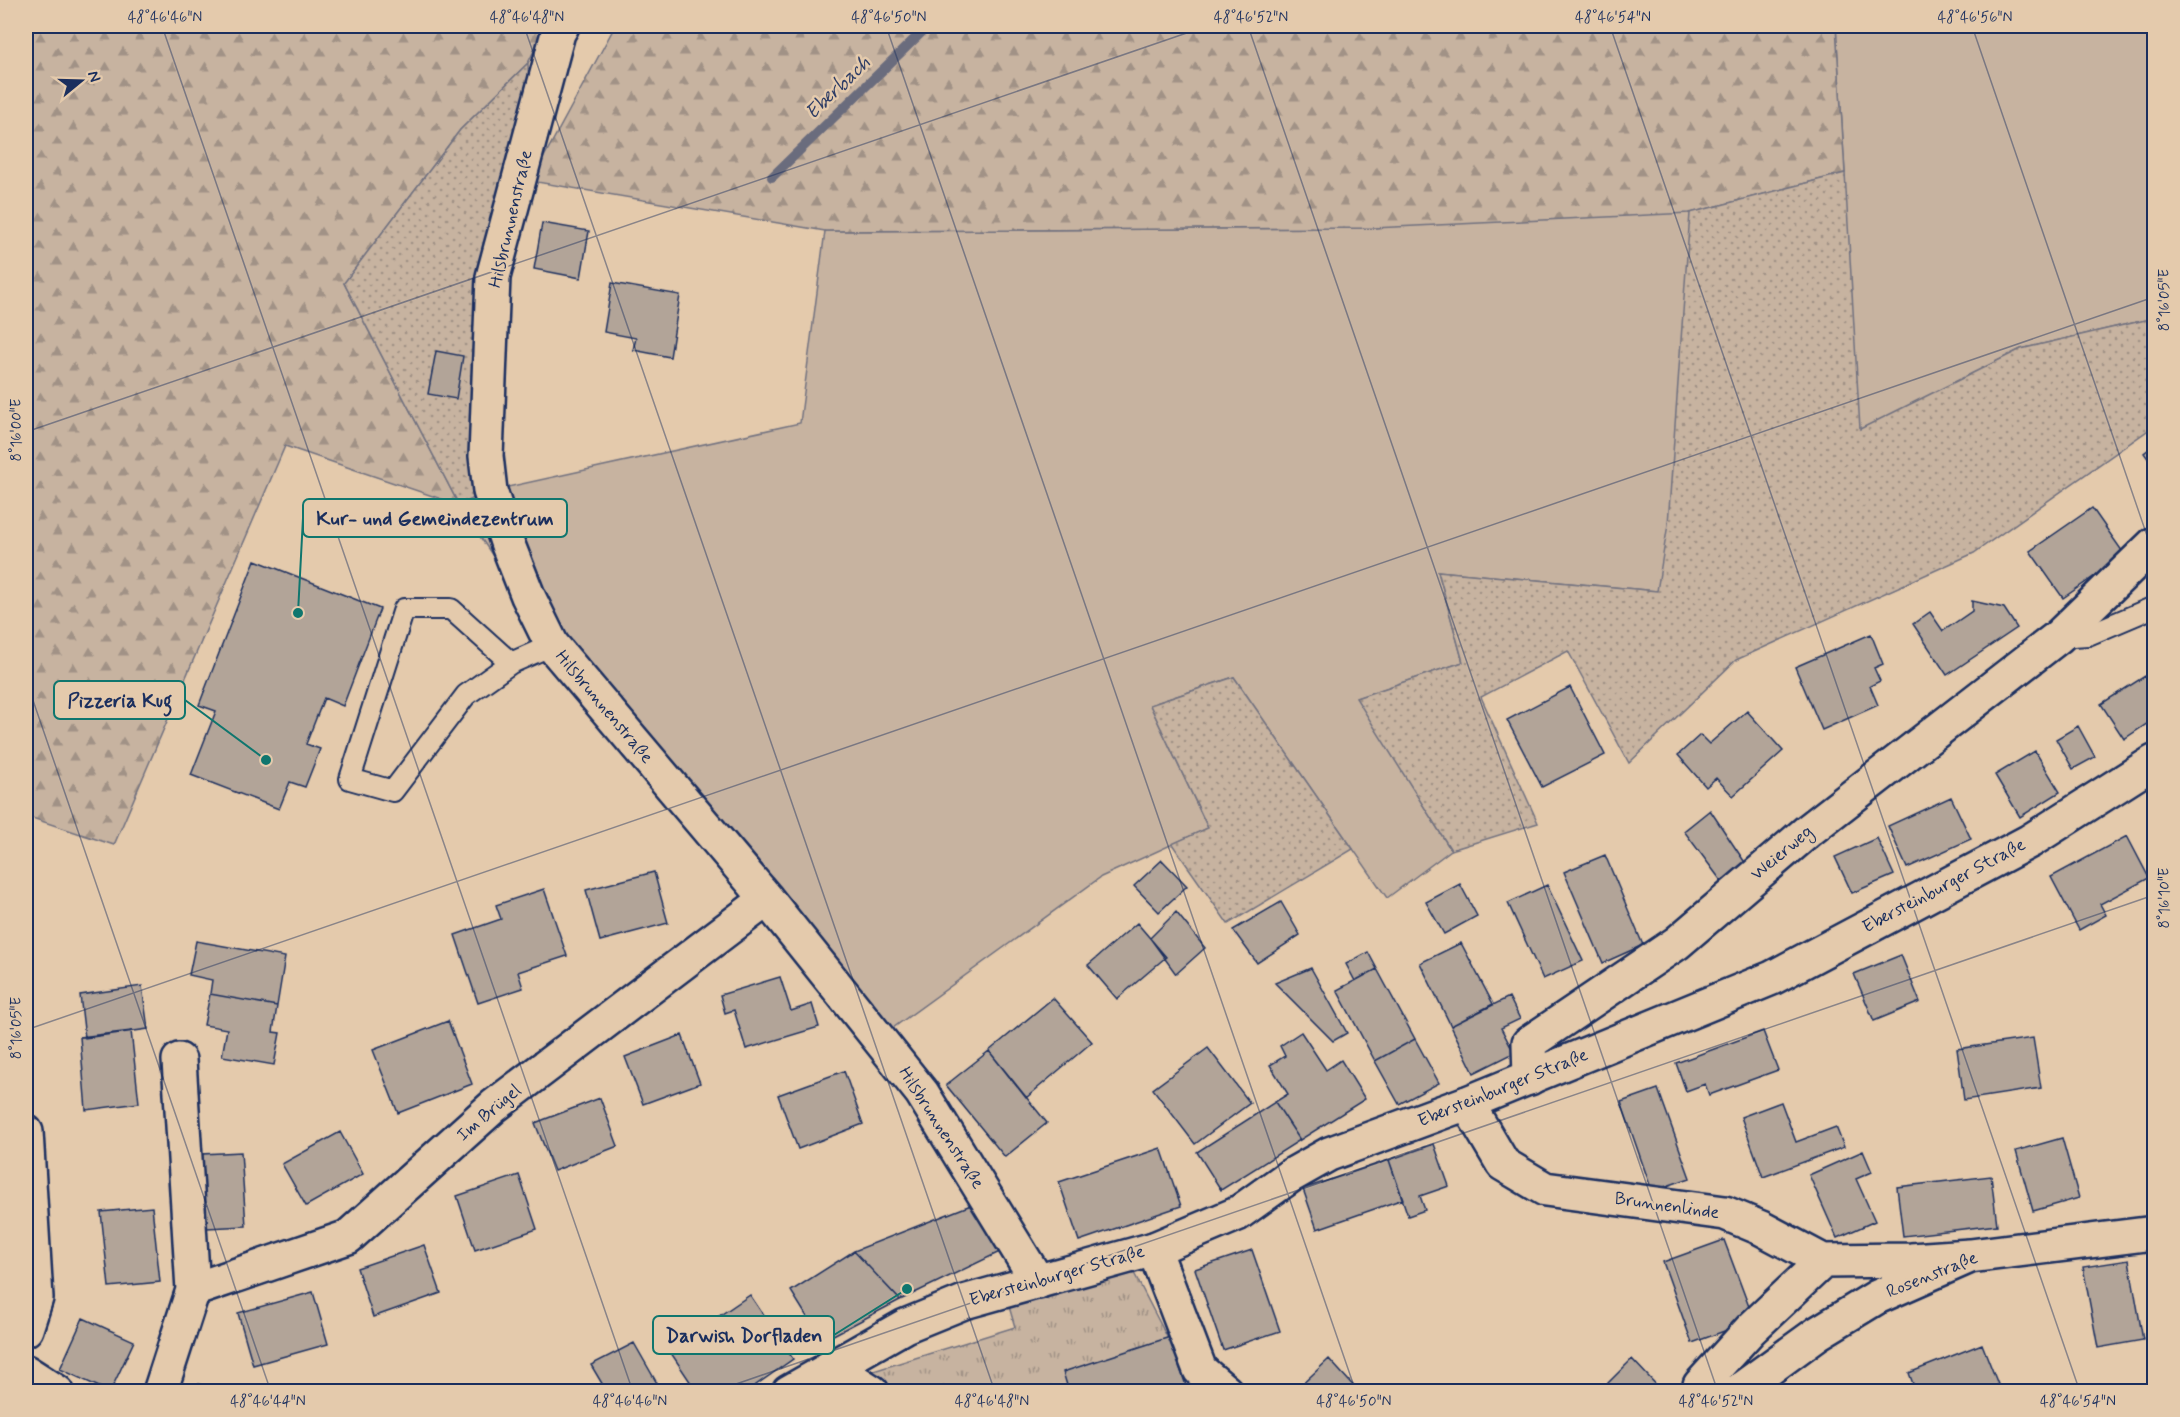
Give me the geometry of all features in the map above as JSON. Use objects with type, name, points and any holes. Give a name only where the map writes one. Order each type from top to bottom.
[{"type":"street","name":"Hilsbrunnenstraße","points":[[562,26],[558,33],[493,277],[486,456],[490,491],[508,545],[528,596],[552,645],[768,899],[922,1093],[1038,1282]]},
{"type":"street","name":"Weierweg","points":[[1530,1078],[1529,1043],[1677,943],[1808,831],[2058,637],[2154,544]]},
{"type":"street","name":"Ebersteinburger Straße","points":[[789,1392],[831,1366],[905,1326],[964,1302],[1154,1249],[1237,1214],[1290,1176],[1329,1155],[1530,1078],[1772,978],[2030,841],[2154,762]]},
{"type":"street","name":"Im Brügel","points":[[193,1290],[348,1237],[494,1106],[768,899]]},
{"type":"street","points":[[160,1392],[193,1290],[179,1060]]},
{"type":"street","name":"Brunnenlinde","points":[[1467,1103],[1503,1164],[1545,1190],[1725,1213],[1761,1228],[1823,1261],[1911,1260],[1970,1256]]},
{"type":"street","points":[[26,1132],[36,1298],[26,1329]]},
{"type":"street","name":"Rosenstraße","points":[[1737,1392],[1818,1333],[1877,1297],[1970,1256],[2154,1233]]},
{"type":"street","points":[[1154,1249],[1200,1370],[1226,1392]]},
{"type":"street","points":[[1700,1392],[1700,1385],[1752,1329],[1823,1261]]},
{"type":"street","points":[[831,1366],[872,1392]]},
{"type":"street","points":[[26,1372],[57,1392]]},
{"type":"lane","points":[[2058,637],[2088,635],[2154,607]]},
{"type":"lane","points":[[511,663],[451,609],[404,609],[350,779],[393,791],[465,695],[511,663],[552,645]]},
{"type":"green space","points":[[26,26],[546,26],[528,63],[460,130],[344,283],[459,505],[285,446],[114,845],[26,816]]},
{"type":"green space","points":[[615,26],[1836,26],[1845,173],[1690,213],[1373,228],[825,231],[531,181]]},
{"type":"green space","points":[[1836,26],[2154,26],[2154,318],[2021,349],[1860,430],[1657,591],[1438,571],[1463,662],[1357,698],[1451,850],[1387,898],[1234,677],[1150,705],[1208,828],[1101,877],[890,1030],[552,645],[459,505],[490,491],[800,423],[825,231],[1373,228],[1845,173]]},
{"type":"green space","points":[[528,63],[531,181],[493,277],[490,491],[459,505],[344,283],[460,130]]},
{"type":"green space","points":[[1845,173],[1860,429],[2021,349],[2154,318],[2154,426],[1974,553],[1736,660],[1629,763],[1568,651],[1481,697],[1538,823],[1451,850],[1356,698],[1463,662],[1438,571],[1657,591],[1668,524],[1690,213]]},
{"type":"green space","points":[[1234,677],[1353,849],[1228,924],[1172,844],[1208,828],[1150,705]]},
{"type":"green space","points":[[1134,1273],[1194,1389],[1199,1391],[872,1392],[851,1378],[1015,1327],[1008,1303]]},
{"type":"building","points":[[542,223],[589,231],[581,278],[534,269]]},
{"type":"building","points":[[612,283],[680,295],[670,357],[633,350],[636,338],[604,332]]},
{"type":"building","points":[[436,351],[463,356],[456,399],[428,394]]},
{"type":"building","points":[[2154,445],[2154,467],[2144,453]]},
{"type":"building","points":[[2092,508],[2125,555],[2063,598],[2030,551]]},
{"type":"building","points":[[255,560],[380,609],[343,706],[324,698],[306,744],[320,749],[305,787],[290,782],[279,809],[191,775],[216,711],[199,705]]},
{"type":"building","points":[[1972,601],[2004,608],[2017,628],[1947,675],[1913,624],[1930,612],[1943,631],[1972,611]]},
{"type":"building","points":[[1871,634],[1883,664],[1874,668],[1880,681],[1870,686],[1878,705],[1822,730],[1795,667]]},
{"type":"building","points":[[2145,676],[2154,690],[2154,719],[2124,739],[2101,704]]},
{"type":"building","points":[[1570,687],[1605,755],[1542,787],[1507,720]]},
{"type":"building","points":[[1747,711],[1783,751],[1733,796],[1716,778],[1706,787],[1678,755],[1700,735],[1709,744]]},
{"type":"building","points":[[2078,726],[2095,757],[2073,769],[2056,739]]},
{"type":"building","points":[[2035,751],[2060,792],[2020,817],[1995,775]]},
{"type":"building","points":[[1951,797],[1971,839],[1907,868],[1888,826]]},
{"type":"building","points":[[1710,810],[1746,864],[1725,886],[1684,831]]},
{"type":"building","points":[[2127,836],[2149,878],[2100,904],[2106,915],[2079,930],[2051,877]]},
{"type":"building","points":[[1877,838],[1894,875],[1852,893],[1835,857]]},
{"type":"building","points":[[1605,855],[1643,945],[1603,963],[1564,872]]},
{"type":"building","points":[[1162,860],[1187,886],[1159,912],[1134,886]]},
{"type":"building","points":[[654,872],[668,923],[600,941],[586,890]]},
{"type":"building","points":[[1460,884],[1477,916],[1444,934],[1426,902]]},
{"type":"building","points":[[1547,885],[1583,961],[1543,979],[1508,903]]},
{"type":"building","points":[[544,889],[567,956],[518,972],[523,988],[478,1003],[455,935],[501,919],[496,905]]},
{"type":"building","points":[[1281,902],[1300,935],[1257,963],[1233,930]]},
{"type":"building","points":[[1176,912],[1205,948],[1176,974],[1150,938]]},
{"type":"building","points":[[1137,923],[1166,957],[1117,999],[1088,965]]},
{"type":"building","points":[[196,941],[285,957],[277,1006],[210,994],[212,980],[189,975]]},
{"type":"building","points":[[1461,943],[1493,1004],[1451,1026],[1420,963]]},
{"type":"building","points":[[1368,952],[1377,969],[1355,981],[1346,964]]},
{"type":"building","points":[[1901,955],[1920,1002],[1874,1021],[1854,974]]},
{"type":"building","points":[[1311,968],[1347,1033],[1333,1041],[1275,983]]},
{"type":"building","points":[[1377,969],[1415,1039],[1375,1061],[1337,990]]},
{"type":"building","points":[[780,977],[791,1011],[812,1004],[819,1027],[746,1049],[734,1010],[725,1013],[720,995]]},
{"type":"building","points":[[142,986],[148,1029],[85,1038],[80,995]]},
{"type":"building","points":[[210,994],[277,1006],[273,1032],[280,1033],[274,1065],[222,1056],[227,1029],[204,1025]]},
{"type":"building","points":[[1509,997],[1520,1019],[1501,1028],[1514,1053],[1474,1073],[1451,1026]]},
{"type":"building","points":[[1053,998],[1092,1042],[1026,1098],[989,1051]]},
{"type":"building","points":[[448,1021],[472,1084],[398,1113],[373,1050]]},
{"type":"building","points":[[131,1031],[139,1103],[86,1110],[80,1037]]},
{"type":"building","points":[[1763,1031],[1778,1070],[1709,1095],[1705,1084],[1686,1091],[1676,1063]]},
{"type":"building","points":[[1301,1032],[1326,1070],[1341,1060],[1365,1099],[1300,1140],[1275,1102],[1288,1094],[1270,1065],[1285,1056],[1280,1046]]},
{"type":"building","points":[[682,1035],[700,1083],[643,1104],[625,1057]]},
{"type":"building","points":[[2033,1038],[2041,1088],[1964,1100],[1957,1049]]},
{"type":"building","points":[[1415,1039],[1439,1083],[1399,1104],[1375,1061]]},
{"type":"building","points":[[1208,1048],[1250,1103],[1195,1144],[1153,1089]]},
{"type":"building","points":[[989,1051],[1047,1123],[1005,1157],[946,1085]]},
{"type":"building","points":[[844,1071],[863,1124],[798,1149],[778,1095]]},
{"type":"building","points":[[1658,1089],[1690,1178],[1652,1191],[1621,1102]]},
{"type":"building","points":[[600,1098],[618,1146],[554,1171],[535,1123]]},
{"type":"building","points":[[1275,1102],[1300,1140],[1221,1190],[1197,1152]]},
{"type":"building","points":[[1781,1102],[1796,1142],[1836,1127],[1844,1147],[1763,1177],[1741,1117]]},
{"type":"building","points":[[340,1132],[363,1174],[306,1206],[282,1164]]},
{"type":"building","points":[[2062,1138],[2079,1198],[2033,1211],[2016,1151]]},
{"type":"building","points":[[1434,1144],[1449,1186],[1420,1196],[1425,1210],[1408,1216],[1389,1160]]},
{"type":"building","points":[[1161,1148],[1181,1206],[1079,1241],[1059,1182]]},
{"type":"building","points":[[1863,1151],[1872,1172],[1856,1179],[1875,1221],[1837,1238],[1809,1175]]},
{"type":"building","points":[[241,1152],[246,1226],[207,1228],[202,1154]]},
{"type":"building","points":[[1389,1160],[1403,1199],[1317,1229],[1303,1189]]},
{"type":"building","points":[[519,1175],[537,1229],[475,1250],[457,1196]]},
{"type":"building","points":[[1991,1176],[1997,1225],[1903,1236],[1897,1187]]},
{"type":"building","points":[[971,1205],[1006,1249],[900,1300],[854,1251]]},
{"type":"building","points":[[152,1207],[160,1282],[109,1287],[101,1212]]},
{"type":"building","points":[[1724,1240],[1754,1320],[1692,1343],[1663,1262]]},
{"type":"building","points":[[424,1245],[441,1293],[373,1317],[357,1268]]},
{"type":"building","points":[[1252,1250],[1280,1331],[1223,1350],[1195,1269]]},
{"type":"building","points":[[854,1251],[900,1300],[822,1341],[791,1291]]},
{"type":"building","points":[[2129,1260],[2143,1340],[2098,1348],[2083,1267]]},
{"type":"building","points":[[313,1292],[328,1344],[253,1365],[238,1313]]},
{"type":"building","points":[[750,1295],[793,1359],[746,1392],[697,1392],[669,1350]]},
{"type":"building","points":[[83,1318],[134,1341],[110,1392],[60,1369]]},
{"type":"building","points":[[1170,1337],[1188,1392],[1069,1392],[1063,1372]]},
{"type":"building","points":[[634,1343],[662,1392],[607,1392],[591,1365]]},
{"type":"building","points":[[1982,1344],[2001,1392],[1916,1392],[1909,1373]]},
{"type":"building","points":[[1329,1359],[1359,1392],[1294,1392]]},
{"type":"building","points":[[1632,1359],[1663,1392],[1599,1392]]},
{"type":"building","points":[[199,1384],[215,1392],[196,1392]]},
{"type":"waterway","name":"Eberbach","points":[[772,177],[928,26]]},
{"type":"place","name":"Kur- und Gemeindezentrum","points":[[298,613]]},
{"type":"place","name":"Pizzeria Kug","points":[[266,760]]},
{"type":"place","name":"Darwish Dorfladen","points":[[907,1289]]}]
